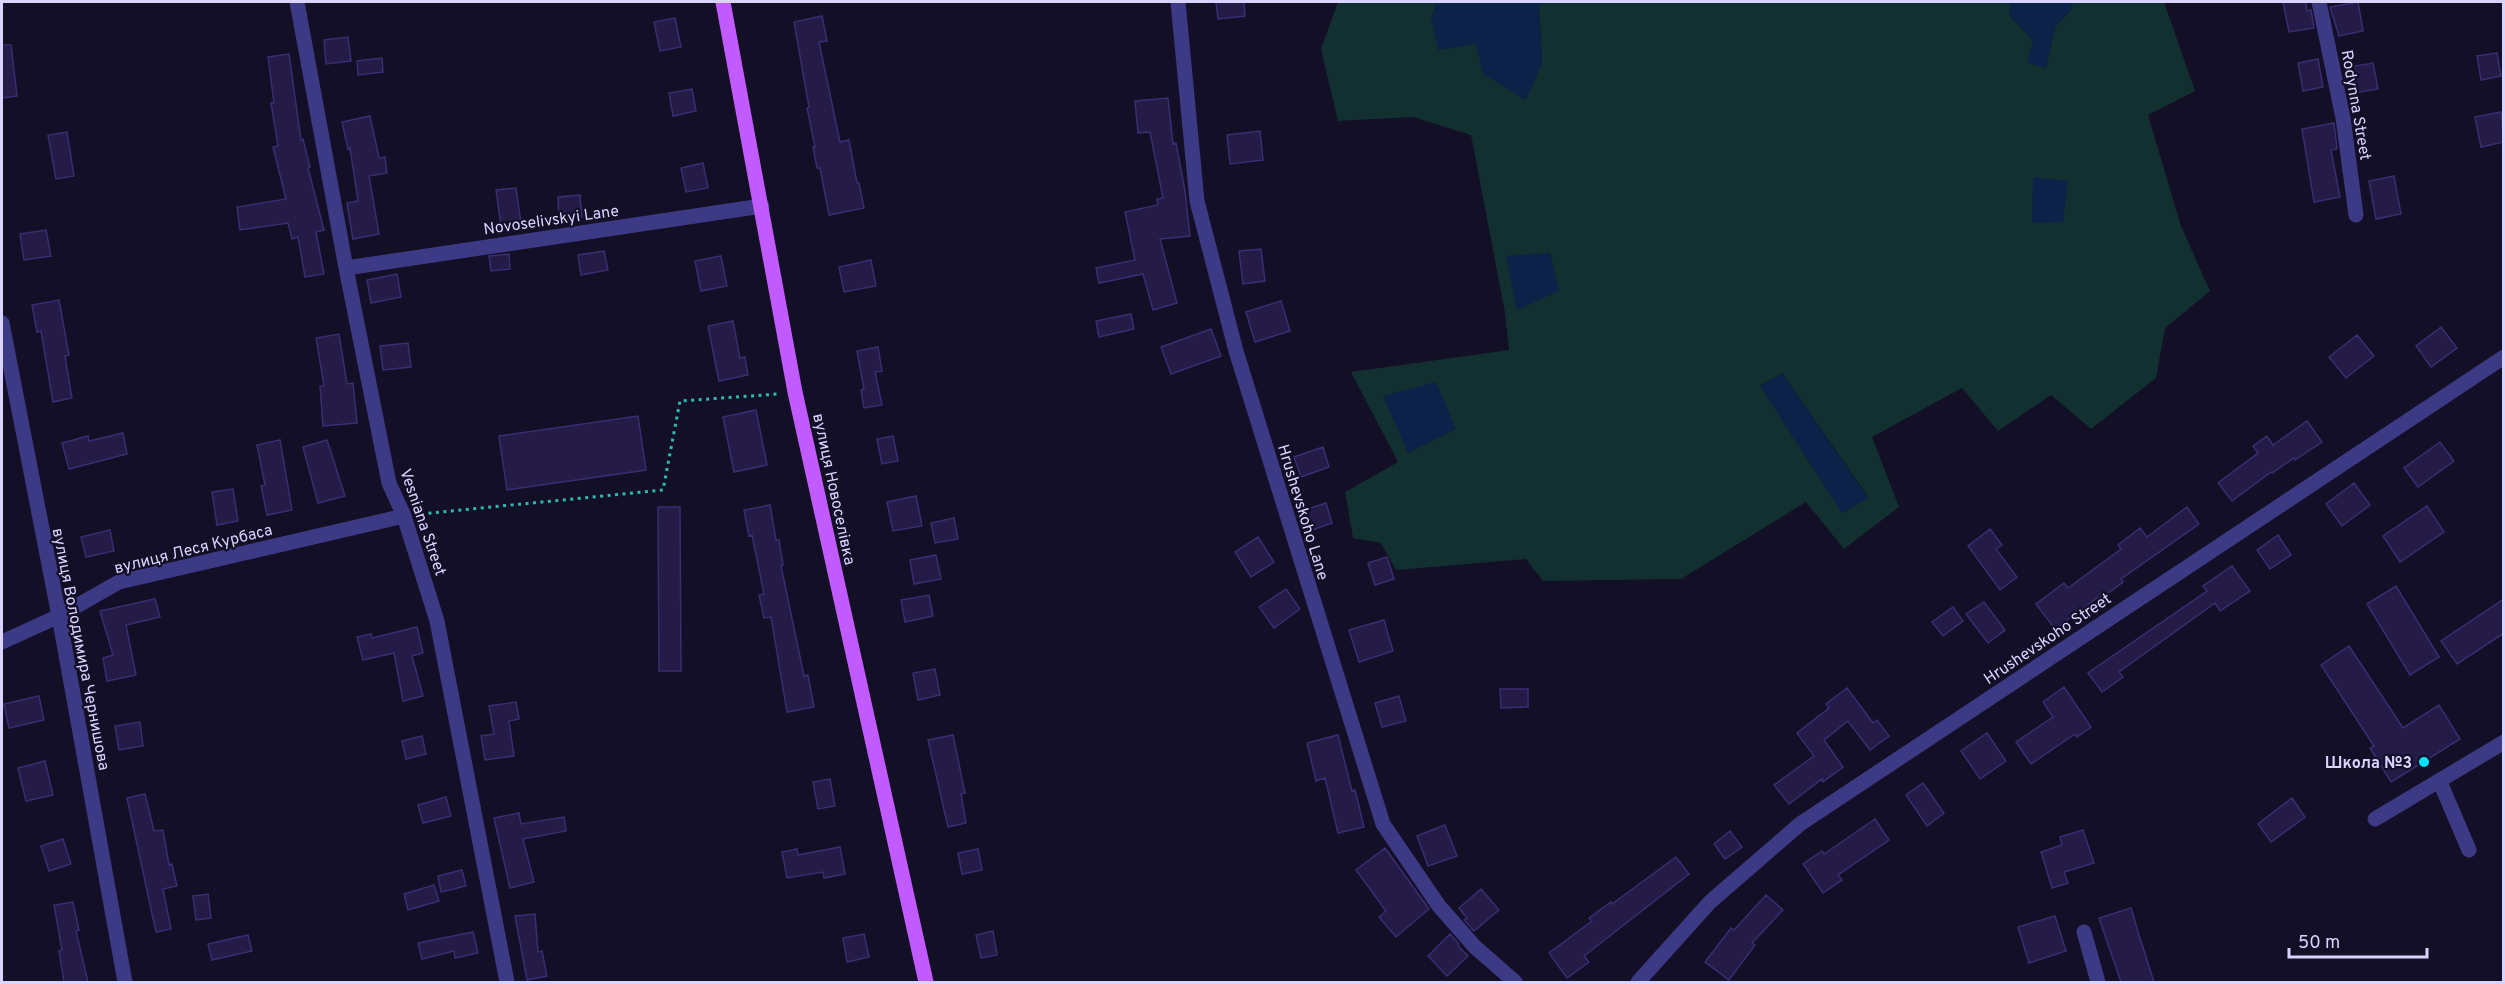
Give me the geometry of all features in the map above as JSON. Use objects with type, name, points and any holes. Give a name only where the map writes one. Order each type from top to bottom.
[{"type":"main road","name":"вулиця Новоселівка","points":[[723,2],[795,393],[926,982]]},
{"type":"street","name":"Vesniana Street","points":[[297,2],[345,268],[389,483],[404,516],[437,621],[507,982]]},
{"type":"street","name":"Hrushevskoho Lane","points":[[1178,2],[1197,201],[1236,351],[1383,824],[1438,906],[1475,947],[1515,982]]},
{"type":"street","name":"Rodynna Street","points":[[2319,2],[2343,118],[2356,215]]},
{"type":"street","name":"Novoselivskyi Lane","points":[[345,268],[762,206]]},
{"type":"street","name":"вулиця Володимира Чернишова","points":[[2,323],[125,982]]},
{"type":"street","name":"Hrushevskoho Street","points":[[1638,982],[1710,902],[1800,824],[2504,357]]},
{"type":"street","name":"вулиця Леся Курбаса","points":[[2,642],[58,616],[119,582],[404,516]]},
{"type":"street","points":[[2375,819],[2504,742]]},
{"type":"street","points":[[2440,782],[2469,850]]},
{"type":"street","points":[[2084,932],[2098,982]]},
{"type":"path","points":[[404,516],[663,490],[680,401],[795,393]]},
{"type":"green space","points":[[1338,2],[1437,2],[1431,18],[1476,44],[1542,63],[1539,5],[1543,2],[2011,2],[2009,15],[2033,40],[2046,68],[2055,27],[2073,7],[2069,2],[2164,2],[2195,91],[2148,115],[2181,226],[2210,291],[2165,328],[2156,378],[2091,429],[2051,395],[1998,431],[1962,388],[1872,437],[1899,507],[1844,549],[1806,502],[1681,579],[1543,581],[1526,559],[1396,570],[1381,543],[1353,538],[1345,492],[1398,462],[1351,372],[1509,350],[1505,313],[1471,135],[1413,117],[1338,121],[1321,49]],"holes":[[[1782,373],[1868,497],[1843,512],[1760,386]]]},
{"type":"water","points":[[1437,2],[1543,2],[1539,5],[1542,63],[1526,100],[1483,74],[1476,44],[1438,50],[1431,18]]},
{"type":"water","points":[[2011,2],[2069,2],[2073,7],[2055,27],[2046,68],[2027,63],[2033,40],[2009,15]]},
{"type":"water","points":[[2033,177],[2068,181],[2063,222],[2032,223]]},
{"type":"water","points":[[1550,253],[1559,291],[1517,310],[1506,256]]},
{"type":"water","points":[[1782,373],[1868,498],[1842,513],[1760,386]]},
{"type":"water","points":[[1436,382],[1456,429],[1408,453],[1383,396]]},
{"type":"building","points":[[1216,2],[1244,2],[1245,16],[1218,19]]},
{"type":"building","points":[[2283,2],[2306,2],[2307,11],[2311,10],[2314,28],[2289,32]]},
{"type":"building","points":[[2358,2],[2363,31],[2339,36],[2330,7]]},
{"type":"building","points":[[822,16],[827,41],[819,42],[840,142],[849,140],[864,208],[829,215],[820,168],[817,168],[813,147],[815,147],[807,108],[809,107],[794,22]]},
{"type":"building","points":[[675,18],[681,47],[660,51],[654,22]]},
{"type":"building","points":[[348,37],[351,61],[326,64],[324,40]]},
{"type":"building","points":[[2,45],[11,45],[17,96],[2,98]]},
{"type":"building","points":[[2497,53],[2501,76],[2481,80],[2477,56]]},
{"type":"building","points":[[289,54],[301,140],[303,139],[324,230],[316,232],[324,274],[305,277],[298,237],[292,239],[288,223],[240,230],[237,207],[286,199],[273,147],[278,146],[271,103],[274,103],[268,57]]},
{"type":"building","points":[[382,58],[383,72],[358,75],[357,61]]},
{"type":"building","points":[[2318,59],[2323,87],[2303,91],[2298,63]]},
{"type":"building","points":[[2373,63],[2378,89],[2354,93],[2349,67]]},
{"type":"building","points":[[692,89],[696,111],[673,116],[669,93]]},
{"type":"building","points":[[1168,98],[1173,144],[1176,143],[1185,191],[1190,236],[1160,239],[1177,303],[1153,310],[1143,274],[1099,283],[1096,268],[1135,260],[1125,212],[1158,205],[1157,199],[1163,198],[1150,132],[1138,133],[1135,101]]},
{"type":"building","points":[[2501,112],[2504,142],[2481,147],[2475,117]]},
{"type":"building","points":[[370,116],[379,158],[385,157],[387,173],[369,176],[379,234],[353,239],[347,203],[358,201],[350,148],[348,149],[342,122]]},
{"type":"building","points":[[2334,123],[2337,149],[2331,150],[2340,197],[2314,202],[2302,129]]},
{"type":"building","points":[[1260,131],[1263,160],[1230,164],[1227,135]]},
{"type":"building","points":[[67,132],[74,176],[56,179],[48,135]]},
{"type":"building","points":[[703,163],[708,188],[686,192],[681,168]]},
{"type":"building","points":[[2394,176],[2401,214],[2376,219],[2369,181]]},
{"type":"building","points":[[516,188],[521,223],[501,226],[496,190]]},
{"type":"building","points":[[580,195],[582,217],[559,219],[558,197]]},
{"type":"building","points":[[46,230],[51,256],[24,260],[20,234]]},
{"type":"building","points":[[1261,249],[1265,281],[1243,284],[1239,251]]},
{"type":"building","points":[[604,251],[608,270],[581,275],[578,255]]},
{"type":"building","points":[[509,254],[510,269],[491,271],[489,256]]},
{"type":"building","points":[[721,256],[727,286],[701,291],[695,261]]},
{"type":"building","points":[[871,260],[876,286],[844,292],[839,267]]},
{"type":"building","points":[[397,274],[401,297],[371,303],[367,280]]},
{"type":"building","points":[[59,300],[69,355],[65,356],[72,398],[53,402],[41,331],[37,332],[32,305]]},
{"type":"building","points":[[1281,301],[1290,331],[1255,342],[1246,312]]},
{"type":"building","points":[[1131,314],[1134,329],[1099,337],[1096,321]]},
{"type":"building","points":[[733,321],[740,358],[745,357],[748,375],[719,381],[708,326]]},
{"type":"building","points":[[2441,327],[2457,348],[2431,367],[2416,346]]},
{"type":"building","points":[[1211,329],[1221,356],[1171,374],[1161,347]]},
{"type":"building","points":[[339,334],[347,384],[353,383],[357,423],[323,426],[320,386],[324,386],[316,338]]},
{"type":"building","points":[[2357,335],[2374,356],[2346,378],[2329,357]]},
{"type":"building","points":[[408,343],[411,367],[383,370],[380,346]]},
{"type":"building","points":[[878,347],[882,371],[875,372],[882,405],[864,408],[861,390],[864,389],[857,351]]},
{"type":"building","points":[[756,410],[767,465],[734,472],[723,417]]},
{"type":"building","points":[[638,416],[646,470],[507,490],[499,436]]},
{"type":"building","points":[[2307,421],[2322,442],[2295,460],[2294,458],[2271,472],[2232,501],[2218,483],[2258,453],[2253,446],[2267,436],[2273,445]]},
{"type":"building","points":[[123,433],[127,454],[69,469],[62,443],[88,436],[89,441]]},
{"type":"building","points":[[893,436],[898,461],[882,464],[877,439]]},
{"type":"building","points":[[280,440],[292,510],[267,515],[261,486],[265,485],[257,445]]},
{"type":"building","points":[[327,440],[345,496],[318,503],[303,447]]},
{"type":"building","points":[[2440,442],[2454,461],[2418,487],[2404,468]]},
{"type":"building","points":[[1323,447],[1329,467],[1301,477],[1294,457]]},
{"type":"building","points":[[2354,483],[2370,505],[2342,526],[2326,504]]},
{"type":"building","points":[[233,489],[238,521],[217,525],[212,492]]},
{"type":"building","points":[[916,496],[922,526],[893,531],[887,502]]},
{"type":"building","points":[[1326,503],[1332,523],[1312,530],[1305,510]]},
{"type":"building","points":[[770,505],[776,540],[779,540],[783,565],[781,566],[804,676],[808,675],[814,707],[787,712],[771,617],[764,618],[759,595],[764,594],[752,535],[749,536],[744,510]]},
{"type":"building","points":[[2427,506],[2444,532],[2400,562],[2383,536]]},
{"type":"building","points":[[658,507],[680,507],[681,671],[659,671]]},
{"type":"building","points":[[2187,507],[2199,524],[2121,579],[2123,582],[2099,600],[2097,598],[2055,629],[2036,604],[2064,583],[2068,588],[2121,549],[2118,545],[2140,528],[2147,537]]},
{"type":"building","points":[[954,518],[958,539],[935,543],[931,523]]},
{"type":"building","points":[[1990,529],[2002,545],[1996,549],[2017,577],[2000,590],[1968,546]]},
{"type":"building","points":[[110,530],[114,551],[86,557],[81,537]]},
{"type":"building","points":[[2278,535],[2291,555],[2270,569],[2257,550]]},
{"type":"building","points":[[1258,537],[1274,562],[1251,577],[1235,552]]},
{"type":"building","points":[[936,555],[941,579],[914,584],[910,560]]},
{"type":"building","points":[[1387,557],[1394,579],[1375,585],[1368,563]]},
{"type":"building","points":[[2232,566],[2250,591],[2220,611],[2215,603],[2119,672],[2123,677],[2102,692],[2088,673],[2207,591],[2203,586]]},
{"type":"building","points":[[2396,586],[2439,657],[2410,675],[2367,604]]},
{"type":"building","points":[[1286,589],[1300,609],[1274,628],[1259,607]]},
{"type":"building","points":[[929,595],[933,616],[905,622],[901,600]]},
{"type":"building","points":[[155,599],[160,617],[126,625],[136,675],[107,681],[103,658],[113,655],[100,611]]},
{"type":"building","points":[[2504,599],[2504,633],[2457,664],[2441,641]]},
{"type":"building","points":[[1984,602],[2005,630],[1988,643],[1966,614]]},
{"type":"building","points":[[1953,607],[1963,621],[1943,636],[1932,622]]},
{"type":"building","points":[[1384,620],[1393,651],[1359,662],[1349,630]]},
{"type":"building","points":[[417,627],[423,653],[412,656],[423,696],[403,701],[394,653],[363,660],[357,637],[371,634],[372,638]]},
{"type":"building","points":[[2349,646],[2403,728],[2439,705],[2460,739],[2391,782],[2370,748],[2374,746],[2321,665]]},
{"type":"building","points":[[935,669],[940,695],[918,700],[913,673]]},
{"type":"building","points":[[2064,687],[2091,727],[2077,737],[2075,734],[2031,764],[2016,742],[2053,717],[2043,702]]},
{"type":"building","points":[[1847,688],[1873,723],[1877,720],[1889,736],[1870,750],[1848,721],[1824,740],[1843,767],[1823,782],[1822,779],[1789,804],[1774,785],[1814,756],[1797,733],[1829,708],[1826,704]]},
{"type":"building","points":[[1500,689],[1528,689],[1528,707],[1501,708]]},
{"type":"building","points":[[39,696],[44,720],[9,728],[4,704]]},
{"type":"building","points":[[1399,696],[1406,721],[1382,727],[1375,703]]},
{"type":"building","points":[[516,702],[519,719],[509,721],[514,756],[485,760],[481,736],[494,734],[489,706]]},
{"type":"building","points":[[140,722],[143,746],[119,750],[115,726]]},
{"type":"building","points":[[1987,733],[2006,761],[1980,779],[1961,751]]},
{"type":"building","points":[[953,735],[965,793],[961,794],[966,823],[948,827],[928,740]]},
{"type":"building","points":[[1338,735],[1364,827],[1338,833],[1325,778],[1316,781],[1307,743]]},
{"type":"building","points":[[422,736],[426,754],[406,759],[402,741]]},
{"type":"building","points":[[45,761],[53,795],[26,801],[18,768]]},
{"type":"building","points":[[830,779],[835,806],[818,809],[813,782]]},
{"type":"building","points":[[1923,783],[1944,813],[1927,826],[1906,795]]},
{"type":"building","points":[[145,794],[154,831],[163,830],[169,865],[172,864],[177,886],[163,889],[171,929],[156,932],[127,798]]},
{"type":"building","points":[[446,797],[451,816],[423,823],[418,805]]},
{"type":"building","points":[[2292,798],[2305,817],[2271,842],[2258,824]]},
{"type":"building","points":[[519,813],[521,824],[564,817],[566,831],[523,839],[534,882],[510,888],[494,818]]},
{"type":"building","points":[[1875,819],[1889,840],[1838,875],[1842,880],[1823,893],[1803,864],[1822,851],[1824,854]]},
{"type":"building","points":[[1445,825],[1457,856],[1428,866],[1417,836]]},
{"type":"building","points":[[2083,830],[2094,863],[2064,872],[2068,883],[2052,888],[2041,852],[2062,845],[2060,837]]},
{"type":"building","points":[[1730,831],[1742,847],[1725,859],[1714,844]]},
{"type":"building","points":[[63,839],[71,864],[49,871],[41,846]]},
{"type":"building","points":[[840,847],[845,874],[824,878],[823,872],[787,878],[782,852],[797,849],[798,855]]},
{"type":"building","points":[[1385,848],[1429,909],[1396,937],[1379,917],[1386,911],[1356,870]]},
{"type":"building","points":[[978,849],[982,870],[962,874],[958,853]]},
{"type":"building","points":[[1676,857],[1689,874],[1584,956],[1589,962],[1567,978],[1549,953],[1592,921],[1589,918]]},
{"type":"building","points":[[462,870],[466,886],[441,892],[438,876]]},
{"type":"building","points":[[434,885],[439,901],[408,910],[404,894]]},
{"type":"building","points":[[1481,889],[1499,910],[1474,931],[1464,920],[1467,918],[1459,908]]},
{"type":"building","points":[[208,894],[211,918],[196,920],[193,896]]},
{"type":"building","points":[[1766,895],[1783,910],[1752,943],[1755,945],[1729,980],[1705,962],[1731,928],[1734,930]]},
{"type":"building","points":[[73,902],[79,930],[76,931],[88,982],[64,982],[59,951],[62,950],[54,905]]},
{"type":"building","points":[[2131,908],[2154,982],[2121,982],[2099,918]]},
{"type":"building","points":[[535,914],[538,952],[542,951],[547,976],[527,980],[515,916]]},
{"type":"building","points":[[2055,916],[2066,951],[2029,963],[2018,927]]},
{"type":"building","points":[[993,931],[997,955],[981,958],[976,935]]},
{"type":"building","points":[[473,932],[478,953],[455,958],[454,951],[422,959],[418,943]]},
{"type":"building","points":[[864,934],[869,957],[847,962],[843,938]]},
{"type":"building","points":[[1450,934],[1468,956],[1447,976],[1428,956]]},
{"type":"building","points":[[248,935],[252,951],[212,960],[208,944]]},
{"type":"place","name":"Школа №3","points":[[2424,762]]}]
